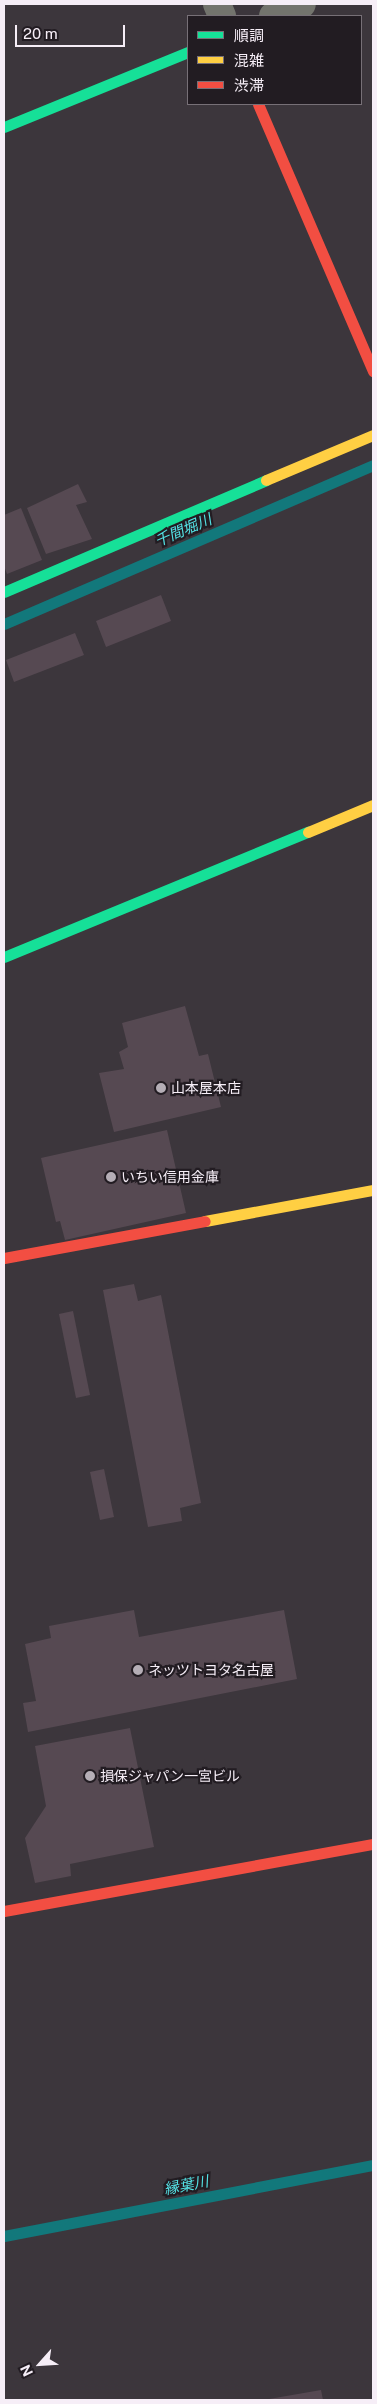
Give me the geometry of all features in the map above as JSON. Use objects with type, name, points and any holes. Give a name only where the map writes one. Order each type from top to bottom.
[{"type":"street","points":[[275,15],[302,4]]},
{"type":"street","points":[[4,127],[187,52]]},
{"type":"street","points":[[258,105],[373,371]]},
{"type":"street","points":[[4,592],[373,435]]},
{"type":"street","points":[[4,957],[373,805]]},
{"type":"street","points":[[4,1258],[373,1190]]},
{"type":"street","points":[[4,1911],[373,1844]]},
{"type":"building","points":[[78,484],[87,502],[76,505],[92,539],[46,554],[27,508]]},
{"type":"building","points":[[21,508],[42,560],[7,574],[4,566],[4,515]]},
{"type":"building","points":[[161,595],[171,621],[106,647],[96,621]]},
{"type":"building","points":[[75,633],[84,655],[14,682],[6,660]]},
{"type":"building","points":[[185,1006],[199,1056],[208,1054],[221,1107],[114,1132],[99,1073],[124,1069],[119,1052],[128,1047],[122,1023]]},
{"type":"building","points":[[167,1130],[186,1213],[65,1240],[60,1221],[56,1222],[41,1158]]},
{"type":"building","points":[[134,1284],[138,1301],[161,1295],[201,1503],[180,1508],[182,1521],[148,1527],[103,1290]]},
{"type":"building","points":[[73,1311],[90,1395],[76,1398],[59,1314]]},
{"type":"building","points":[[104,1469],[114,1517],[100,1520],[90,1472]]},
{"type":"building","points":[[134,1610],[139,1637],[284,1610],[297,1679],[28,1732],[23,1703],[36,1701],[25,1644],[51,1638],[49,1626]]},
{"type":"building","name":"損保ジャパン一宮ビル","points":[[130,1728],[154,1847],[70,1864],[71,1876],[35,1883],[25,1838],[46,1806],[35,1746]]},
{"type":"building","points":[[321,2390],[323,2400],[269,2400],[269,2399]]},
{"type":"waterway","name":"千間堀川","points":[[4,624],[373,465]]},
{"type":"waterway","name":"縁葉川","points":[[4,2236],[373,2165]]},
{"type":"traffic: fast","points":[[4,127],[187,52]]},
{"type":"traffic: fast","points":[[4,592],[266,480]]},
{"type":"traffic: fast","points":[[4,957],[308,832]]},
{"type":"traffic: slow","points":[[266,480],[373,435]]},
{"type":"traffic: slow","points":[[308,832],[373,805]]},
{"type":"traffic: slow","points":[[205,1221],[373,1190]]},
{"type":"traffic: jam","points":[[258,105],[373,371]]},
{"type":"traffic: jam","points":[[4,1258],[205,1221]]},
{"type":"traffic: jam","points":[[4,1911],[373,1844]]},
{"type":"place","name":"山本屋本店","points":[[161,1088]]},
{"type":"place","name":"いちい信用金庫","points":[[111,1177]]},
{"type":"place","name":"ネッツトヨタ名古屋","points":[[138,1670]]},
{"type":"place","name":"損保ジャパン一宮ビル","points":[[90,1776]]}]
